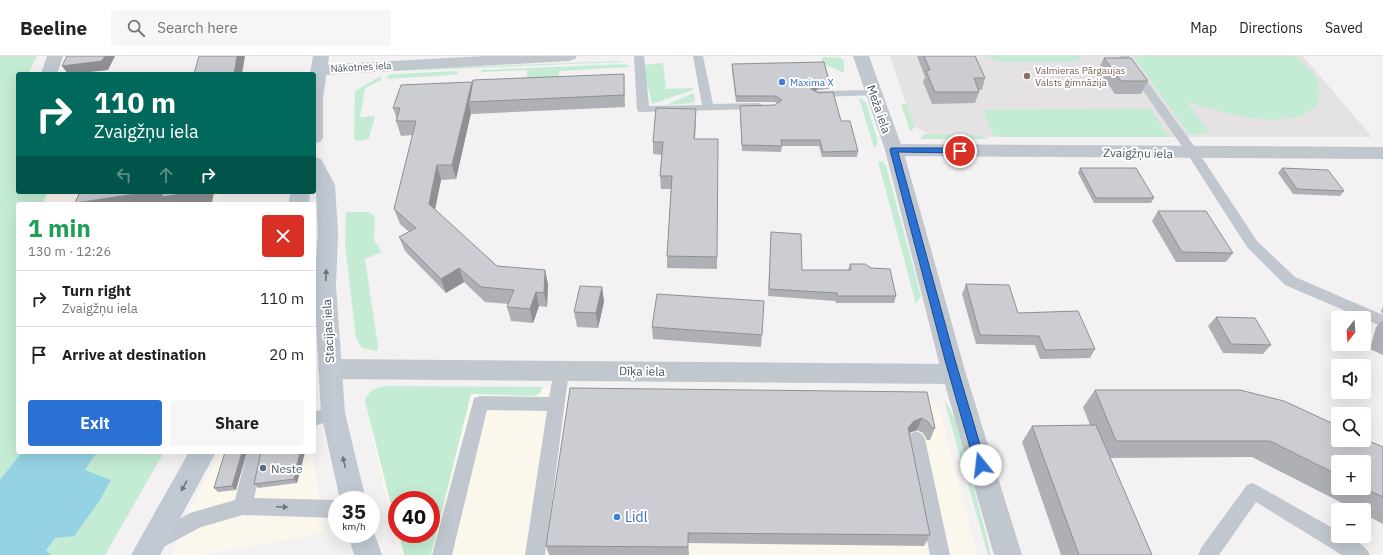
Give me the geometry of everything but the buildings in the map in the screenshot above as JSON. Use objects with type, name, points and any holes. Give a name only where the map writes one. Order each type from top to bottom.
[{"type":"main road","points":[[316,92],[321,63]]},
{"type":"main road","name":"Stacijas iela","points":[[316,167],[326,185],[328,233],[322,368],[323,405],[350,491]]},
{"type":"main road","points":[[148,550],[202,454]]},
{"type":"main road","points":[[365,543],[368,555]]},
{"type":"street","points":[[50,72],[55,56]]},
{"type":"street","name":"Nākotnes iela","points":[[321,63],[569,56]]},
{"type":"street","name":"Meža iela","points":[[861,56],[894,150],[954,374],[1008,555]]},
{"type":"street","name":"Zvaigžņu iela","points":[[894,150],[1383,153]]},
{"type":"street","name":"Dīķa iela","points":[[322,368],[954,374]]},
{"type":"lane","points":[[639,56],[643,110],[767,106]]},
{"type":"lane","points":[[698,56],[708,108]]},
{"type":"lane","points":[[1124,56],[1193,153],[1252,244],[1290,281],[1383,321]]},
{"type":"lane","points":[[818,94],[874,93]]},
{"type":"lane","points":[[535,555],[561,371]]},
{"type":"lane","points":[[442,555],[480,403],[557,404]]},
{"type":"lane","points":[[916,440],[940,555]]},
{"type":"lane","points":[[243,506],[256,454]]},
{"type":"lane","points":[[1208,555],[1253,491],[1360,555]]},
{"type":"lane","points":[[148,550],[197,519],[243,506],[328,509]]},
{"type":"shaded area","points":[[890,56],[1303,56],[1372,137],[933,137],[913,125]]},
{"type":"shaded area","points":[[48,194],[221,194],[219,202],[45,202]]},
{"type":"shaded area","points":[[386,386],[915,392],[926,395],[934,401],[940,409],[977,555],[398,555],[395,543],[440,543],[440,491],[388,491],[388,508],[365,401],[368,393],[374,388]]},
{"type":"shaded area","points":[[220,454],[312,454],[325,533],[202,555],[172,555],[187,513]]},
{"type":"green space","points":[[0,56],[37,56],[29,72],[16,72],[16,194],[46,194],[44,202],[16,202],[16,454],[163,454],[105,555],[0,555]]},
{"type":"green space","points":[[984,56],[1081,56],[1080,59],[1073,62],[1000,62]]},
{"type":"green space","points":[[1133,56],[1296,56],[1315,76],[1318,82],[1320,95],[1315,107],[1307,112],[1294,117],[1280,119],[1247,117],[1187,102],[1209,134],[1189,134]]},
{"type":"green space","points":[[822,57],[841,58],[844,61],[844,71],[842,72],[822,63]]},
{"type":"green space","points":[[622,61],[621,62],[368,72],[378,70]]},
{"type":"green space","points":[[663,63],[666,89],[693,88],[693,90],[652,104],[648,87],[643,88],[642,65]]},
{"type":"green space","points":[[626,64],[629,67],[559,71],[559,79],[527,81],[527,70],[482,72],[481,70]]},
{"type":"green space","points":[[458,71],[457,74],[451,75],[387,79],[388,75],[394,74]]},
{"type":"green space","points":[[381,76],[381,80],[365,88],[360,117],[375,116],[369,139],[357,141],[354,139],[355,91]]},
{"type":"green space","points":[[694,93],[695,100],[692,103],[666,105]]},
{"type":"green space","points":[[859,98],[866,102],[877,139],[877,144],[874,148]]},
{"type":"green space","points":[[901,104],[906,104],[915,127],[910,131]]},
{"type":"green space","points":[[1151,109],[1169,137],[998,137],[992,134],[983,110]]},
{"type":"green space","points":[[924,134],[980,135],[988,139],[920,139]]},
{"type":"green space","points":[[878,161],[882,161],[886,166],[921,296],[916,304]]},
{"type":"green space","points":[[346,212],[369,212],[375,217],[374,240],[382,252],[365,259],[378,347],[377,351],[362,348],[356,338],[345,244]]},
{"type":"green space","points":[[386,386],[543,387],[540,393],[534,396],[471,394],[440,519],[440,491],[388,491],[388,492],[365,401],[368,394]]},
{"type":"green space","points":[[944,399],[957,423],[990,550],[990,555],[988,555]]},
{"type":"green space","points":[[401,543],[434,543],[431,555],[404,555]]},
{"type":"water","points":[[20,454],[97,454],[85,470],[111,480],[98,503],[74,536],[55,538],[46,550],[51,555],[0,555],[0,480]]},
{"type":"place","name":"Valmieras Pārgaujas Valsts ģimnāzija","points":[[1027,76]]},
{"type":"place","name":"Maxima X","points":[[782,82]]},
{"type":"place","name":"Neste","points":[[263,468]]},
{"type":"place","name":"Lidl","points":[[617,517]]},
{"type":"route","points":[[960,151],[894,150],[950,360],[981,465]]}]
